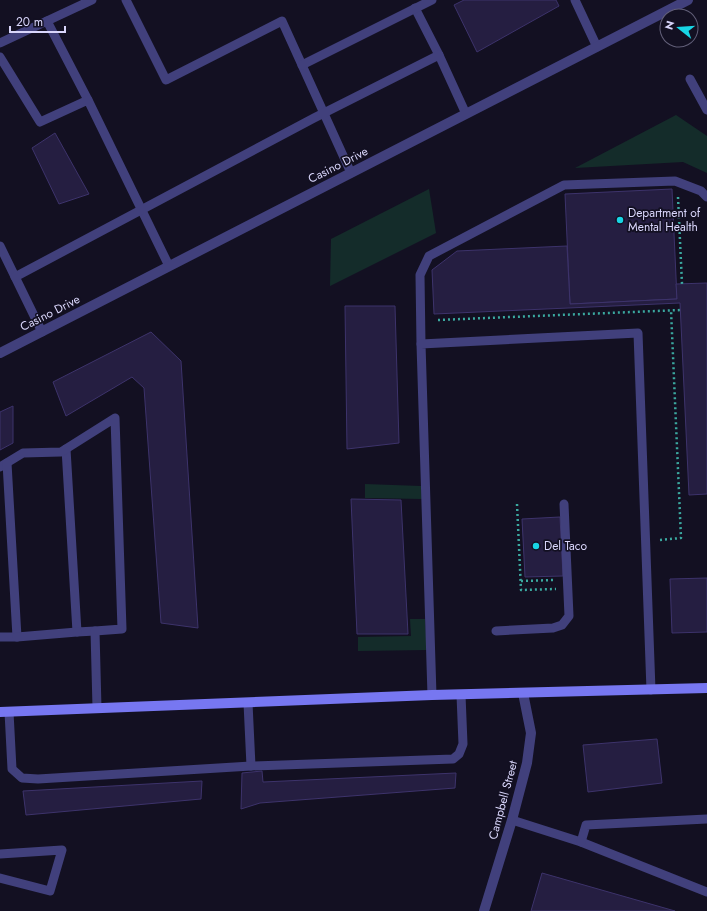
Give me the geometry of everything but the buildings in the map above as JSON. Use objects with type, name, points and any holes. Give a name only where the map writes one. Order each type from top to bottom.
[{"type":"main road","points":[[4,712],[432,695],[707,688]]},
{"type":"street","name":"Casino Drive","points":[[0,353],[688,0]]},
{"type":"street","name":"Campbell Street","points":[[484,911],[512,820],[527,763],[531,733],[524,693]]},
{"type":"lane","points":[[0,43],[92,0]]},
{"type":"lane","points":[[126,0],[166,80],[282,21],[351,173]]},
{"type":"lane","points":[[302,65],[432,0]]},
{"type":"lane","points":[[575,0],[597,47]]},
{"type":"lane","points":[[415,8],[439,55],[466,114]]},
{"type":"lane","points":[[47,21],[88,100],[169,266]]},
{"type":"lane","points":[[15,277],[323,114],[439,55]]},
{"type":"lane","points":[[0,58],[40,122],[88,100]]},
{"type":"lane","points":[[690,79],[707,110]]},
{"type":"lane","points":[[432,695],[420,275],[429,256],[564,186],[675,181],[701,191],[707,197]]},
{"type":"lane","points":[[0,246],[42,332]]},
{"type":"lane","points":[[421,344],[638,333],[652,690]]},
{"type":"lane","points":[[0,637],[18,637],[122,629],[115,418],[61,452],[23,454],[4,465],[18,637]]},
{"type":"lane","points":[[66,449],[77,632]]},
{"type":"lane","points":[[496,631],[553,628],[562,625],[569,616],[564,504]]},
{"type":"lane","points":[[95,631],[97,708]]},
{"type":"lane","points":[[4,712],[12,769],[22,778],[38,779],[251,766],[453,759],[459,754],[462,744],[461,695]]},
{"type":"lane","points":[[248,702],[251,766]]},
{"type":"lane","points":[[581,842],[586,825],[707,819]]},
{"type":"lane","points":[[512,820],[581,842],[707,892]]},
{"type":"lane","points":[[0,854],[62,850],[50,891],[0,878]]},
{"type":"path","points":[[678,182],[682,284]]},
{"type":"path","points":[[656,540],[681,538],[671,310]]},
{"type":"path","points":[[438,320],[681,310]]},
{"type":"path","points":[[517,504],[521,590],[562,589]]},
{"type":"path","points":[[520,581],[555,580]]},
{"type":"green space","points":[[676,115],[707,136],[707,173],[683,162],[575,168]]},
{"type":"green space","points":[[429,189],[436,233],[330,286],[331,239]]},
{"type":"green space","points":[[365,484],[421,486],[422,499],[365,498]]},
{"type":"green space","points":[[410,619],[425,619],[427,650],[358,651],[358,637],[411,636]]},
{"type":"place","name":"Department of Mental Health","points":[[620,220]]},
{"type":"place","name":"Del Taco","points":[[536,546]]}]
